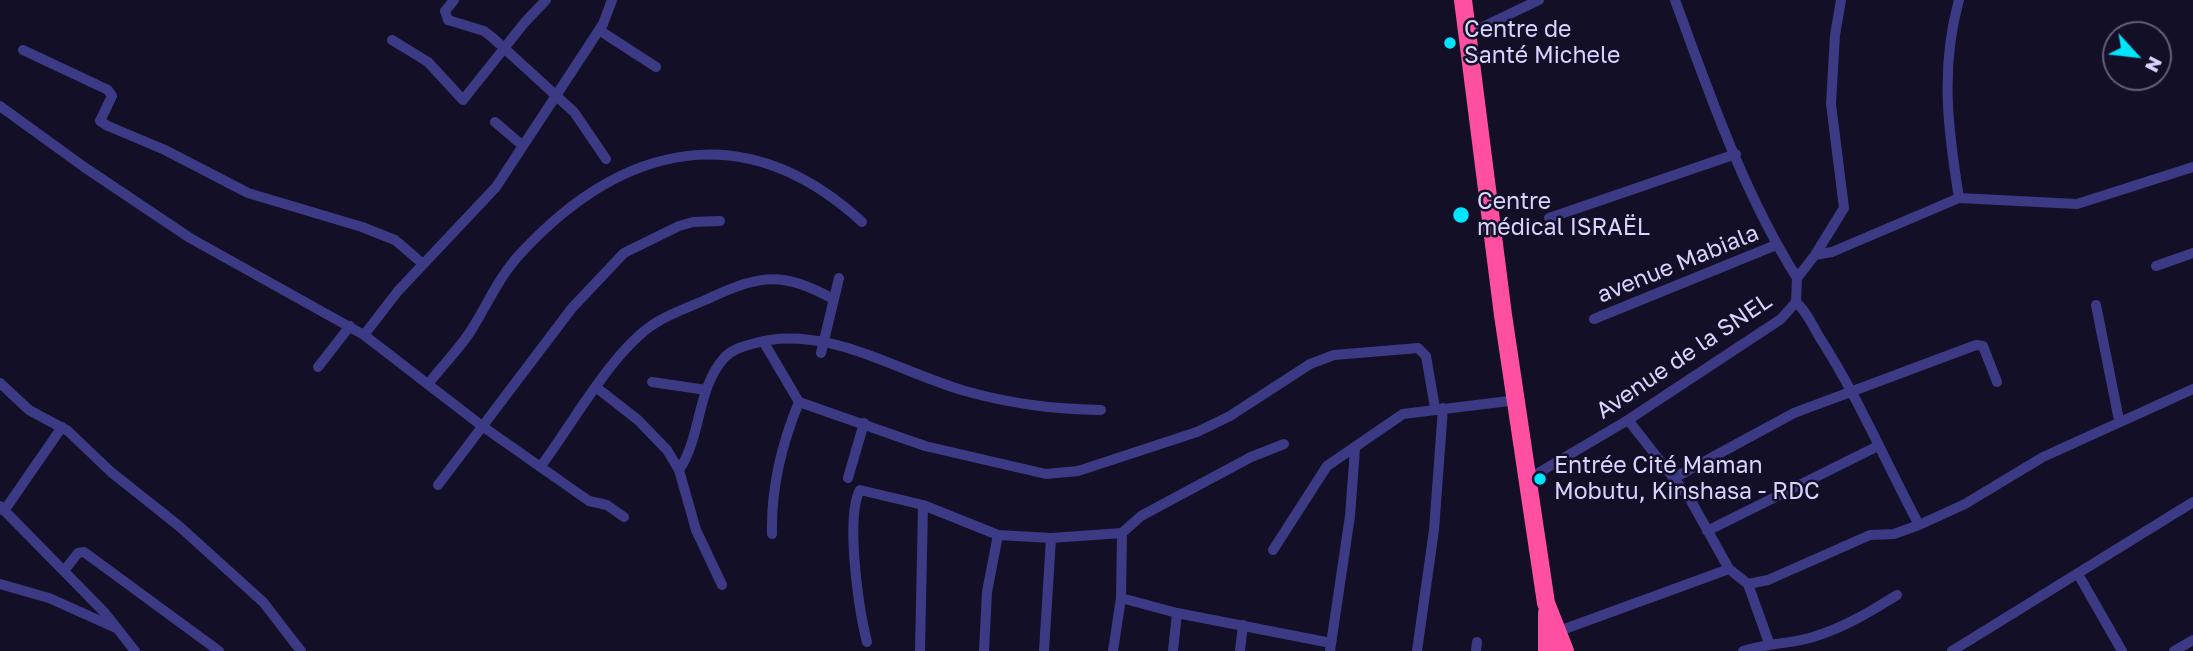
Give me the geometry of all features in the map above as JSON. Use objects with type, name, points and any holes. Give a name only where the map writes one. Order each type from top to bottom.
[{"type":"highway","points":[[1463,0],[1503,315],[1546,603],[1547,651]]},
{"type":"highway","points":[[1546,603],[1565,651]]},
{"type":"street","points":[[454,0],[445,10],[448,20],[484,32],[558,95],[574,112],[606,159]]},
{"type":"street","points":[[392,40],[428,62],[463,100],[547,0]]},
{"type":"street","points":[[364,335],[423,264],[496,187],[599,30],[612,0]]},
{"type":"street","points":[[1468,34],[1539,0]]},
{"type":"street","points":[[1675,0],[1736,155],[1776,245],[1797,278],[1815,255],[1844,208],[1831,104],[1835,36],[1842,0]]},
{"type":"street","points":[[1959,0],[1951,30],[1945,86],[1959,198]]},
{"type":"street","points":[[599,30],[656,67]]},
{"type":"street","points":[[23,50],[108,90],[112,96],[100,121],[108,127],[165,150],[248,193],[362,227],[395,240],[423,264]]},
{"type":"street","points":[[0,106],[83,167],[190,238],[364,335],[482,426],[589,501],[607,505],[624,517]]},
{"type":"street","points":[[495,122],[523,146]]},
{"type":"street","points":[[1549,218],[1736,155]]},
{"type":"street","points":[[429,383],[472,330],[494,291],[520,254],[586,195],[634,168],[662,160],[698,156],[720,156],[773,166],[823,189],[862,222]]},
{"type":"street","points":[[1815,255],[1843,247],[1959,198],[2077,204],[2193,167]]},
{"type":"street","points":[[438,485],[572,307],[624,253],[679,226],[704,220],[720,221]]},
{"type":"street","name":"avenue Mabiala","points":[[1594,319],[1776,245]]},
{"type":"street","points":[[2156,266],[2193,253]]},
{"type":"street","points":[[541,466],[597,387],[652,325],[748,282],[772,277],[788,279],[833,299]]},
{"type":"street","points":[[821,353],[839,278]]},
{"type":"street","name":"Avenue de la SNEL","points":[[1528,479],[1628,420],[1781,319],[1796,302],[1797,278]]},
{"type":"street","points":[[1796,302],[1812,320],[1852,390],[1877,447],[1919,525]]},
{"type":"street","points":[[2096,305],[2119,420]]},
{"type":"street","points":[[318,367],[350,326]]},
{"type":"street","points":[[679,470],[688,456],[706,390],[725,356],[737,349],[785,336],[824,340],[967,391],[1034,408],[1101,410]]},
{"type":"street","points":[[763,341],[799,402],[925,446],[1046,474],[1078,471],[1197,432],[1230,416],[1310,364],[1334,355],[1418,348],[1426,356],[1439,408],[1434,530],[1417,651]]},
{"type":"street","points":[[1674,478],[1794,413],[1980,345],[1997,382]]},
{"type":"street","points":[[652,382],[706,390]]},
{"type":"street","points":[[0,383],[29,410],[62,427],[263,602],[301,651]]},
{"type":"street","points":[[597,387],[638,420],[667,450],[679,470],[696,530],[722,585]]},
{"type":"street","points":[[1748,584],[1768,580],[1870,536],[1894,534],[1919,525],[1965,504],[2012,474],[2119,420],[2193,388]]},
{"type":"street","points":[[1273,550],[1327,466],[1403,414],[1517,400]]},
{"type":"street","points":[[772,534],[773,496],[786,440],[799,402]]},
{"type":"street","points":[[1628,420],[1674,478],[1729,569],[1748,584],[1769,643]]},
{"type":"street","points":[[848,478],[864,424]]},
{"type":"street","points":[[62,427],[2,508],[120,629],[135,651]]},
{"type":"street","points":[[867,642],[859,597],[853,519],[858,492],[862,490],[923,505],[998,535],[1051,538],[1122,533],[1141,516],[1251,457],[1284,444]]},
{"type":"street","points":[[1707,531],[1877,447]]},
{"type":"street","points":[[1121,598],[1331,647],[1350,516],[1355,449]]},
{"type":"street","points":[[1952,651],[2193,502]]},
{"type":"street","points":[[920,651],[923,505]]},
{"type":"street","points":[[1113,651],[1121,598],[1122,533]]},
{"type":"street","points":[[984,651],[986,592],[998,535]]},
{"type":"street","points":[[1044,651],[1051,538]]},
{"type":"street","points":[[64,572],[78,553],[84,552],[219,651]]},
{"type":"street","points":[[1559,631],[1729,569]]},
{"type":"street","points":[[2078,574],[2122,651]]},
{"type":"street","points":[[0,584],[49,598],[120,629]]},
{"type":"street","points":[[1743,651],[1769,643],[1789,646],[1838,628],[1897,595]]},
{"type":"street","points":[[1173,651],[1177,612]]},
{"type":"street","points":[[1240,651],[1243,625]]},
{"type":"street","points":[[2174,651],[2193,640]]},
{"type":"place","name":"Centre de Santé Michele","points":[[1450,43]]},
{"type":"place","name":"Centre médical ISRAËL","points":[[1461,215]]},
{"type":"place","name":"Entrée Cité Maman Mobutu, Kinshasa - RDC","points":[[1540,479]]}]
